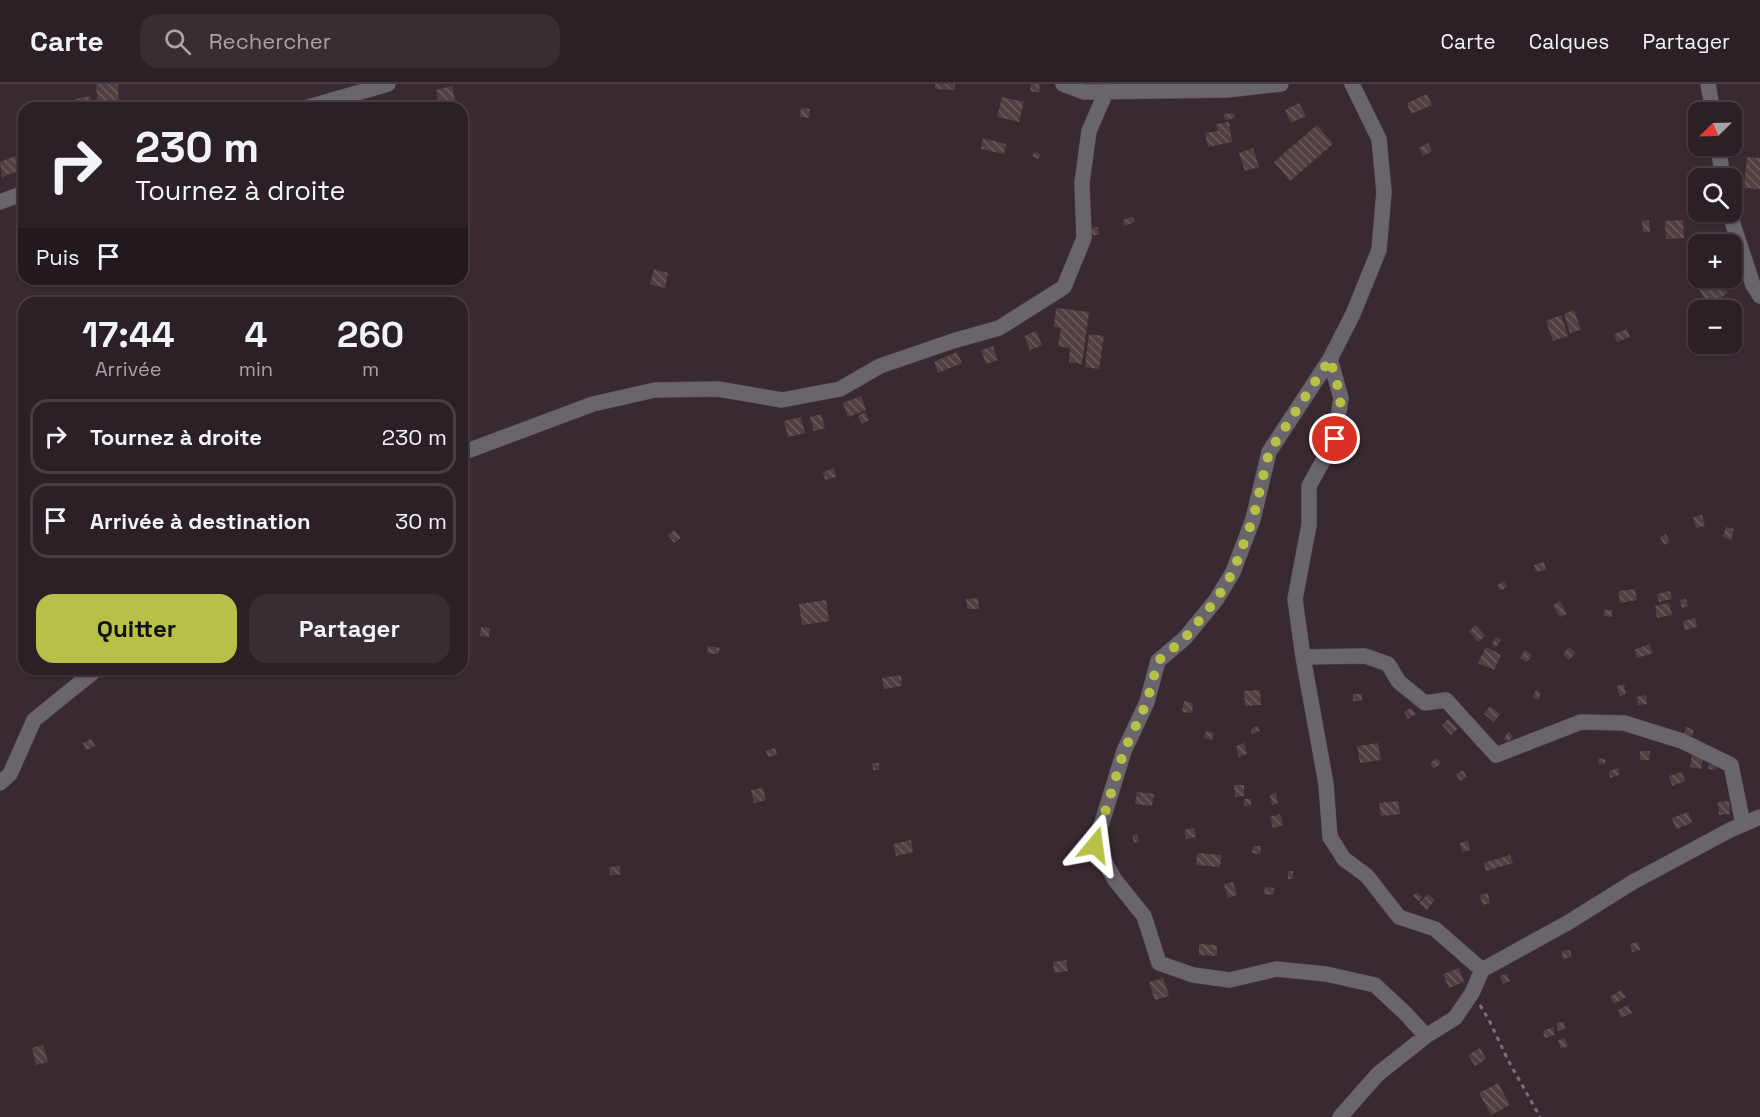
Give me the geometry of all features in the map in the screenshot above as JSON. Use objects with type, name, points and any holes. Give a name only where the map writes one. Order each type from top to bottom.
[{"type":"street","points":[[326,102],[388,84]]},
{"type":"street","points":[[1063,84],[1084,92],[1227,90],[1281,84]]},
{"type":"street","points":[[1352,84],[1379,139],[1384,192],[1379,250],[1353,314],[1330,359],[1269,452],[1253,519],[1233,572],[1216,600],[1185,638],[1158,661],[1147,702],[1124,751],[1095,845],[1115,880],[1144,916],[1159,963],[1193,975],[1230,980],[1276,969],[1326,974],[1375,985],[1426,1036]]},
{"type":"street","points":[[1708,84],[1711,102]]},
{"type":"street","points":[[468,451],[593,404],[655,390],[718,390],[782,400],[840,389],[880,366],[999,328],[1064,287],[1084,238],[1082,183],[1089,131],[1106,92]]},
{"type":"street","points":[[0,202],[18,195]]},
{"type":"street","points":[[1732,222],[1753,285],[1760,296]]},
{"type":"street","points":[[1330,359],[1341,398],[1335,439],[1309,486],[1309,525],[1295,599],[1326,784],[1330,837],[1344,859],[1367,876],[1399,917],[1435,929],[1482,970]]},
{"type":"street","points":[[1303,657],[1365,656],[1388,664],[1399,682],[1425,703],[1446,700],[1496,755],[1581,722],[1624,723],[1682,741],[1731,765],[1743,824]]},
{"type":"street","points":[[0,783],[9,774],[34,720],[90,675]]},
{"type":"street","points":[[1340,1117],[1378,1074],[1426,1036],[1455,1018],[1472,993],[1482,970],[1569,922],[1633,882],[1760,817]]},
{"type":"path","points":[[1472,993],[1489,1020],[1540,1117]]},
{"type":"building","points":[[96,84],[118,84],[119,102],[98,102]]},
{"type":"building","points":[[935,84],[955,84],[955,90],[935,89]]},
{"type":"building","points":[[1031,84],[1040,84],[1039,93],[1030,91]]},
{"type":"building","points":[[452,86],[455,101],[439,102],[436,90]]},
{"type":"building","points":[[1427,94],[1432,105],[1411,114],[1407,103]]},
{"type":"building","points":[[90,96],[91,102],[76,102],[75,99]]},
{"type":"building","points":[[1002,97],[1024,102],[1019,122],[997,117]]},
{"type":"building","points":[[1299,103],[1306,116],[1291,123],[1285,110]]},
{"type":"building","points":[[801,108],[810,109],[809,118],[800,117]]},
{"type":"building","points":[[1234,113],[1235,118],[1225,120],[1224,114]]},
{"type":"building","points":[[1229,122],[1232,142],[1208,147],[1205,133],[1218,131],[1216,124]]},
{"type":"building","points":[[1317,125],[1333,144],[1290,181],[1274,162]]},
{"type":"building","points":[[983,138],[1006,144],[1004,154],[981,149]]},
{"type":"building","points":[[1428,143],[1432,151],[1423,156],[1419,148]]},
{"type":"building","points":[[1253,148],[1259,167],[1245,171],[1239,153]]},
{"type":"building","points":[[1035,151],[1041,155],[1038,159],[1032,156]]},
{"type":"building","points":[[18,155],[18,171],[2,177],[0,162]]},
{"type":"building","points":[[1747,157],[1760,158],[1760,189],[1744,188]]},
{"type":"building","points":[[1133,217],[1135,222],[1124,226],[1123,220]]},
{"type":"building","points":[[1649,220],[1650,232],[1643,232],[1642,221]]},
{"type":"building","points":[[1683,220],[1684,238],[1666,239],[1665,221]]},
{"type":"building","points":[[1098,227],[1099,235],[1090,235],[1090,228]]},
{"type":"building","points":[[654,269],[668,273],[665,288],[650,284]]},
{"type":"building","points":[[1698,288],[1725,288],[1728,293],[1716,300],[1705,300]]},
{"type":"building","points":[[1056,308],[1089,312],[1082,364],[1069,362],[1070,348],[1058,346],[1061,328],[1054,327]]},
{"type":"building","points":[[1574,310],[1581,330],[1570,333],[1564,314]]},
{"type":"building","points":[[1561,315],[1568,336],[1553,341],[1546,321]]},
{"type":"building","points":[[1627,329],[1630,337],[1617,342],[1614,334]]},
{"type":"building","points":[[1036,331],[1042,345],[1030,350],[1024,336]]},
{"type":"building","points":[[1089,334],[1104,336],[1099,369],[1085,367]]},
{"type":"building","points":[[993,346],[998,360],[986,364],[981,350]]},
{"type":"building","points":[[957,352],[962,363],[938,373],[934,362]]},
{"type":"building","points":[[861,396],[866,410],[848,417],[843,403]]},
{"type":"building","points":[[865,412],[869,420],[862,424],[858,416]]},
{"type":"building","points":[[821,414],[825,428],[814,431],[810,417]]},
{"type":"building","points":[[801,417],[805,433],[788,437],[784,421]]},
{"type":"building","points":[[834,468],[836,477],[825,480],[823,472]]},
{"type":"building","points":[[1702,515],[1705,526],[1696,528],[1693,517]]},
{"type":"building","points":[[1726,527],[1734,529],[1731,540],[1723,537]]},
{"type":"building","points":[[675,530],[681,538],[674,543],[668,535]]},
{"type":"building","points":[[1666,534],[1670,542],[1664,545],[1660,537]]},
{"type":"building","points":[[1544,562],[1546,570],[1536,572],[1534,565]]},
{"type":"building","points":[[1504,581],[1507,587],[1500,591],[1497,585]]},
{"type":"building","points":[[1635,589],[1637,600],[1620,603],[1618,591]]},
{"type":"building","points":[[1670,591],[1672,599],[1659,602],[1657,594]]},
{"type":"building","points":[[978,598],[979,609],[967,609],[966,599]]},
{"type":"building","points":[[1686,599],[1688,606],[1682,608],[1680,600]]},
{"type":"building","points":[[826,600],[829,621],[802,625],[799,604]]},
{"type":"building","points":[[1560,601],[1567,614],[1560,617],[1553,605]]},
{"type":"building","points":[[1669,603],[1672,615],[1657,618],[1655,606]]},
{"type":"building","points":[[1604,610],[1612,610],[1612,617],[1604,616]]},
{"type":"building","points":[[1695,618],[1697,627],[1685,630],[1683,621]]},
{"type":"building","points":[[1476,625],[1485,636],[1478,642],[1469,631]]},
{"type":"building","points":[[481,627],[490,628],[489,637],[480,636]]},
{"type":"building","points":[[1496,637],[1501,640],[1496,647],[1492,644]]},
{"type":"building","points":[[1649,644],[1653,653],[1637,658],[1634,650]]},
{"type":"building","points":[[708,646],[720,648],[718,654],[707,653]]},
{"type":"building","points":[[1486,647],[1501,655],[1494,670],[1478,663]]},
{"type":"building","points":[[1569,647],[1576,653],[1569,660],[1563,654]]},
{"type":"building","points":[[1525,650],[1532,655],[1527,662],[1520,658]]},
{"type":"building","points":[[901,675],[902,686],[884,689],[882,678]]},
{"type":"building","points":[[1624,684],[1626,694],[1620,696],[1617,686]]},
{"type":"building","points":[[1260,690],[1261,705],[1245,706],[1244,691]]},
{"type":"building","points":[[1536,690],[1541,693],[1538,700],[1533,697]]},
{"type":"building","points":[[1353,694],[1362,694],[1362,701],[1353,701]]},
{"type":"building","points":[[1646,695],[1647,704],[1638,705],[1637,697]]},
{"type":"building","points":[[1184,701],[1193,703],[1192,713],[1182,712]]},
{"type":"building","points":[[1490,706],[1500,714],[1494,722],[1484,714]]},
{"type":"building","points":[[1411,708],[1416,714],[1408,719],[1404,712]]},
{"type":"building","points":[[1448,719],[1458,728],[1451,735],[1442,725]]},
{"type":"building","points":[[1258,726],[1260,731],[1252,734],[1251,729]]},
{"type":"building","points":[[1686,727],[1694,730],[1692,736],[1684,734]]},
{"type":"building","points":[[1206,731],[1214,733],[1212,740],[1204,738]]},
{"type":"building","points":[[1508,732],[1513,735],[1509,742],[1504,739]]},
{"type":"building","points":[[91,739],[95,746],[86,750],[83,743]]},
{"type":"building","points":[[1244,743],[1247,754],[1239,757],[1236,746]]},
{"type":"building","points":[[1378,743],[1381,760],[1360,763],[1357,746]]},
{"type":"building","points":[[775,748],[777,755],[768,757],[766,751]]},
{"type":"building","points":[[1640,751],[1650,751],[1649,760],[1640,760]]},
{"type":"building","points":[[1692,755],[1703,756],[1701,769],[1690,767]]},
{"type":"building","points":[[1437,758],[1441,763],[1434,769],[1430,763]]},
{"type":"building","points":[[1599,758],[1606,760],[1604,765],[1598,763]]},
{"type":"building","points":[[872,763],[879,763],[879,770],[873,770]]},
{"type":"building","points":[[1709,764],[1717,766],[1716,770],[1708,769]]},
{"type":"building","points":[[1618,768],[1619,775],[1610,778],[1609,771]]},
{"type":"building","points":[[1463,770],[1467,777],[1460,781],[1456,774]]},
{"type":"building","points":[[1682,772],[1685,781],[1672,786],[1669,776]]},
{"type":"building","points":[[1234,785],[1244,785],[1244,796],[1235,797]]},
{"type":"building","points":[[763,788],[766,800],[754,803],[751,790]]},
{"type":"building","points":[[1137,792],[1154,794],[1152,806],[1135,804]]},
{"type":"building","points":[[1276,793],[1278,803],[1272,805],[1270,795]]},
{"type":"building","points":[[1244,799],[1251,799],[1251,805],[1244,806]]},
{"type":"building","points":[[1398,801],[1400,814],[1381,816],[1379,803]]},
{"type":"building","points":[[1729,801],[1730,814],[1719,815],[1718,802]]},
{"type":"building","points":[[1688,812],[1692,823],[1676,829],[1672,818]]},
{"type":"building","points":[[1280,814],[1283,825],[1273,828],[1270,817]]},
{"type":"building","points":[[1194,828],[1196,837],[1186,839],[1185,830]]},
{"type":"building","points":[[1137,834],[1139,842],[1134,843],[1132,835]]},
{"type":"building","points":[[911,840],[913,852],[896,856],[893,844]]},
{"type":"building","points":[[1468,841],[1470,850],[1462,852],[1460,843]]},
{"type":"building","points":[[1253,846],[1261,846],[1260,854],[1252,853]]},
{"type":"building","points":[[1197,853],[1221,855],[1220,867],[1196,865]]},
{"type":"building","points":[[1510,855],[1513,863],[1486,871],[1484,863]]},
{"type":"building","points":[[620,866],[620,875],[610,875],[609,867]]},
{"type":"building","points":[[1288,871],[1293,871],[1293,879],[1288,879]]},
{"type":"building","points":[[1233,882],[1237,895],[1228,898],[1224,884]]},
{"type":"building","points":[[1265,887],[1274,888],[1273,895],[1264,894]]},
{"type":"building","points":[[1416,892],[1422,897],[1419,901],[1413,896]]},
{"type":"building","points":[[1488,893],[1490,903],[1483,905],[1480,895]]},
{"type":"building","points":[[1428,894],[1435,900],[1427,910],[1419,903]]},
{"type":"building","points":[[1638,942],[1640,950],[1632,952],[1630,944]]},
{"type":"building","points":[[1199,944],[1217,945],[1217,956],[1199,955]]},
{"type":"building","points":[[1570,950],[1572,957],[1563,959],[1562,951]]},
{"type":"building","points":[[1066,960],[1068,971],[1054,973],[1053,962]]},
{"type":"building","points":[[1459,968],[1464,982],[1449,988],[1443,974]]},
{"type":"building","points":[[1507,974],[1510,981],[1503,984],[1500,976]]},
{"type":"building","points":[[1163,978],[1169,996],[1155,1000],[1149,982]]},
{"type":"building","points":[[1621,990],[1626,997],[1614,1004],[1610,997]]},
{"type":"building","points":[[1628,1005],[1632,1013],[1621,1018],[1618,1010]]},
{"type":"building","points":[[1564,1022],[1565,1029],[1558,1031],[1556,1023]]},
{"type":"building","points":[[1553,1027],[1555,1035],[1545,1038],[1543,1031]]},
{"type":"building","points":[[1565,1038],[1568,1046],[1561,1049],[1558,1040]]},
{"type":"building","points":[[43,1045],[48,1062],[36,1065],[32,1048]]},
{"type":"building","points":[[1480,1048],[1486,1059],[1475,1066],[1468,1055]]},
{"type":"building","points":[[1498,1083],[1510,1105],[1491,1115],[1479,1093]]},
{"type":"route","points":[[1095,845],[1113,782],[1124,751],[1147,702],[1158,661],[1185,638],[1216,600],[1233,572],[1253,519],[1269,452],[1330,359],[1341,398],[1335,439]]}]
